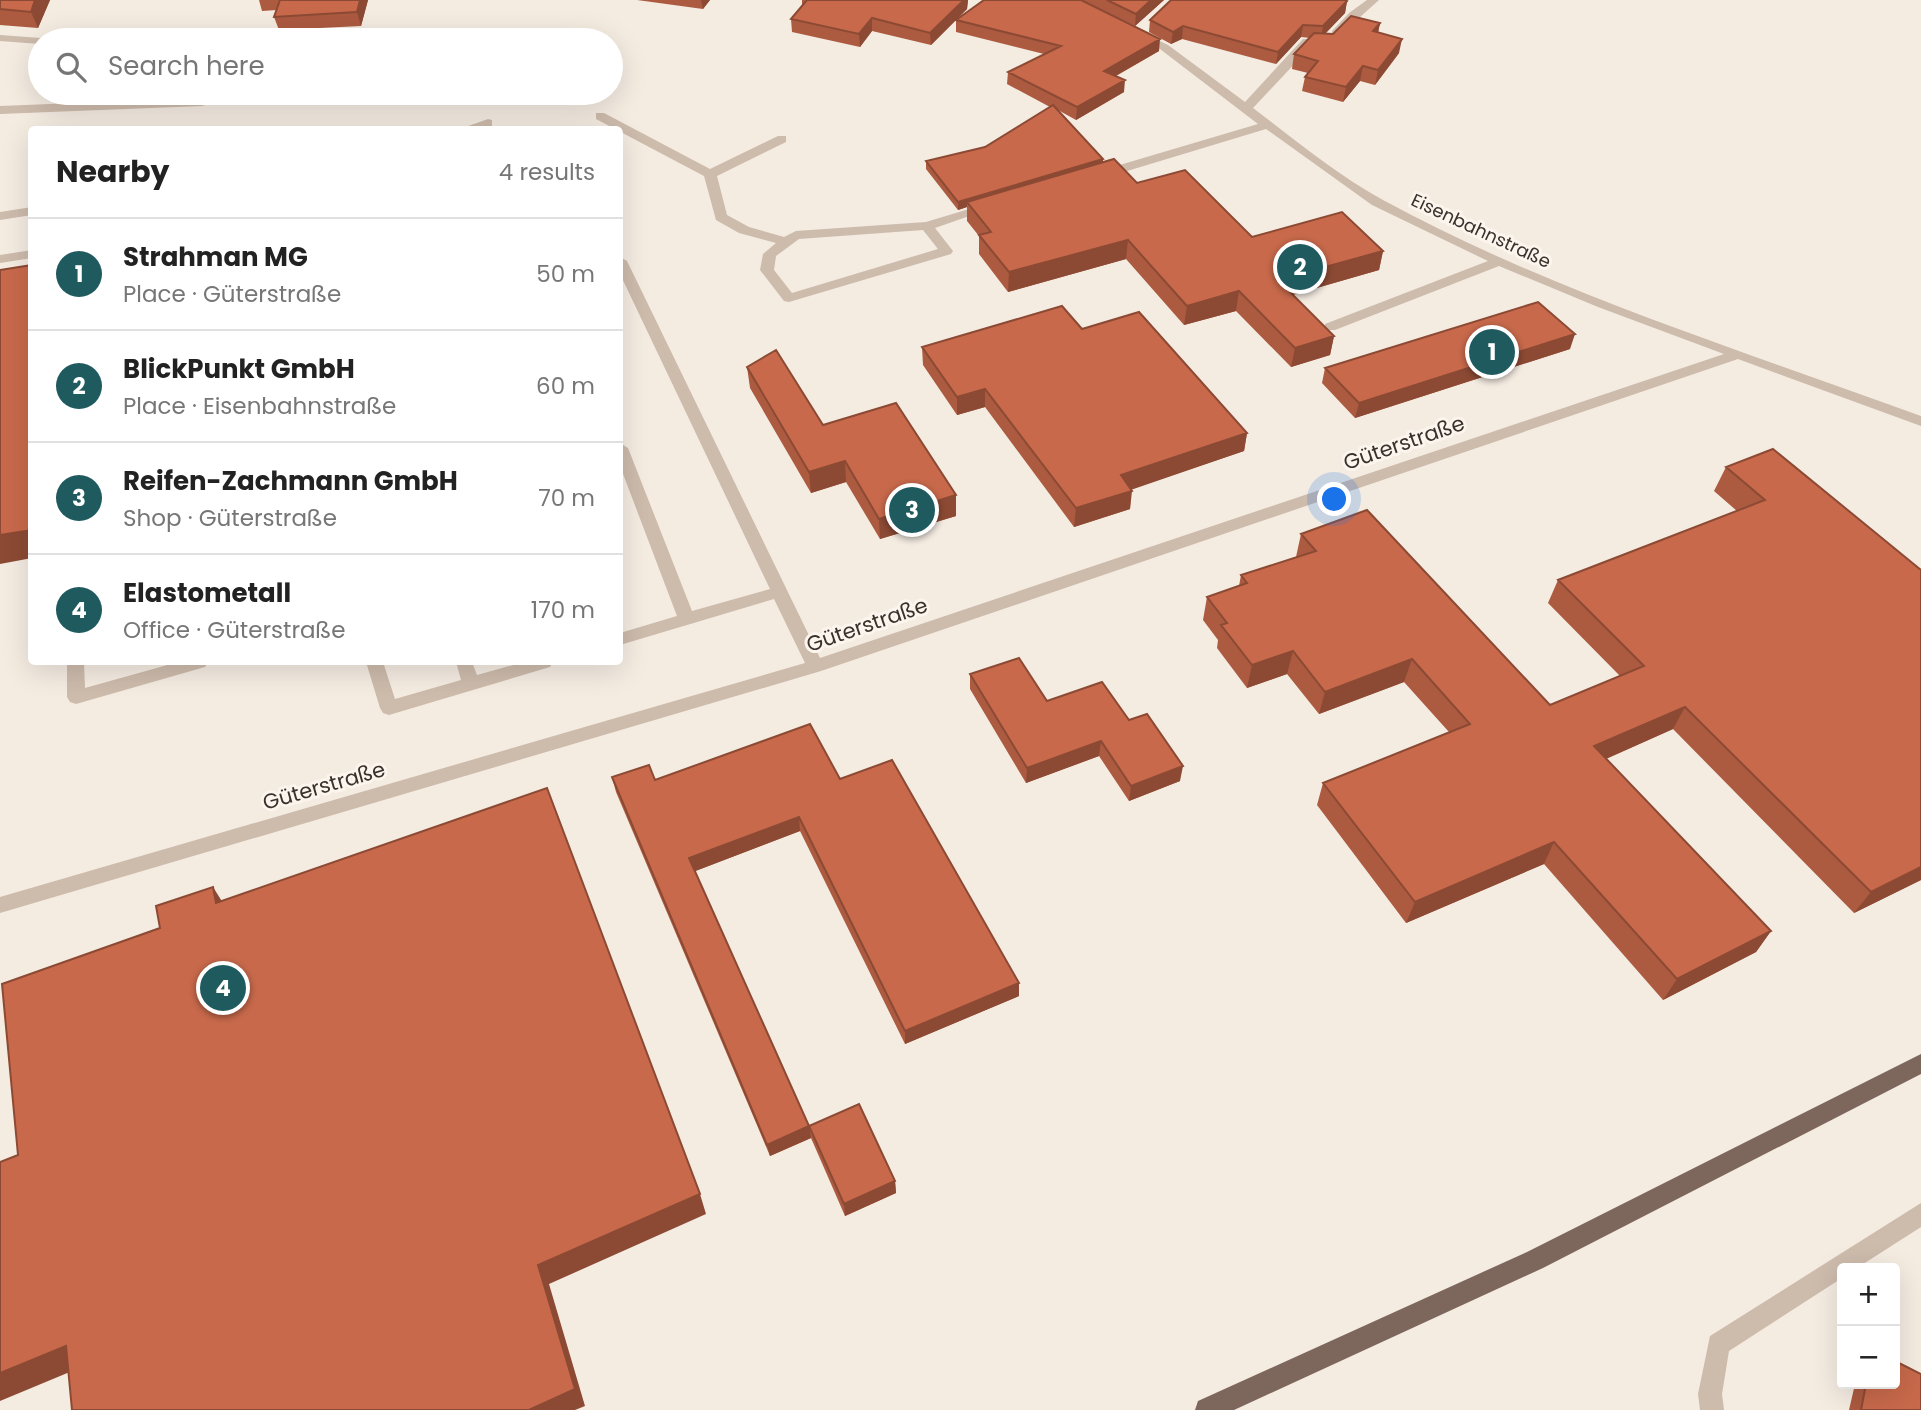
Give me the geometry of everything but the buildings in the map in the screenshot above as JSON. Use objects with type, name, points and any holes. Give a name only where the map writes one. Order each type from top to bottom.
[{"type":"main road","points":[[1208,1410],[1535,1260],[1921,1063]]},
{"type":"street","points":[[1246,108],[1307,41],[1324,45],[1353,15],[1374,0]]},
{"type":"street","name":"Eisenbahnstraße","points":[[1136,28],[1377,202],[1499,261],[1737,354],[1921,421]]},
{"type":"street","points":[[0,37],[28,40]]},
{"type":"street","points":[[0,110],[126,105]]},
{"type":"street","points":[[600,116],[619,126]]},
{"type":"street","points":[[477,126],[488,123]]},
{"type":"street","points":[[1084,179],[1267,125]]},
{"type":"street","points":[[623,128],[710,174],[721,217],[744,230],[787,242]]},
{"type":"street","points":[[710,174],[782,139]]},
{"type":"street","points":[[927,226],[946,251],[789,298],[767,270],[770,254],[796,235],[927,226],[1006,202]]},
{"type":"street","points":[[0,216],[28,212]]},
{"type":"street","points":[[0,259],[28,255]]},
{"type":"street","points":[[1330,327],[1499,261]]},
{"type":"street","points":[[625,286],[815,666]]},
{"type":"street","name":"Güterstraße","points":[[0,905],[815,666],[1737,354]]},
{"type":"street","points":[[623,456],[687,619]]},
{"type":"street","points":[[623,638],[778,592]]},
{"type":"street","points":[[76,665],[76,697],[188,665]]},
{"type":"street","points":[[376,665],[389,708],[534,665]]},
{"type":"street","points":[[465,665],[471,683]]},
{"type":"street","points":[[1712,1410],[1710,1394],[1718,1344],[1921,1214]]},
{"type":"place","name":"BlickPunkt GmbH","points":[[1300,267]]},
{"type":"place","name":"Strahman MG","points":[[1492,352]]},
{"type":"place","name":"Reifen-Zachmann GmbH","points":[[912,510]]},
{"type":"place","name":"Elastometall","points":[[223,988]]}]
